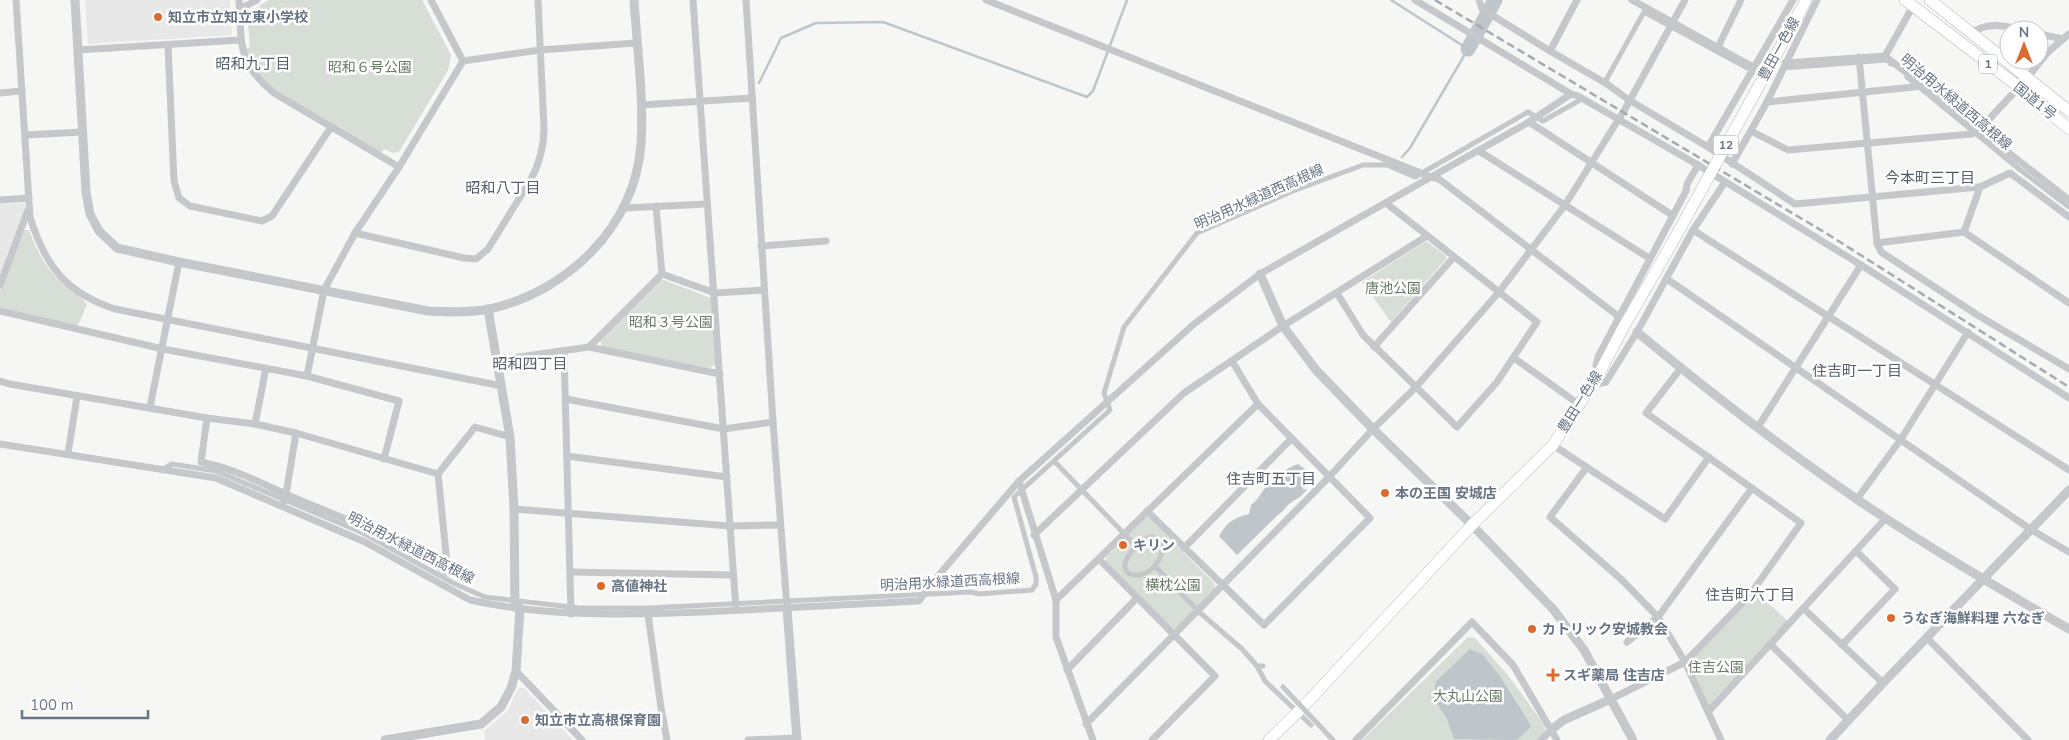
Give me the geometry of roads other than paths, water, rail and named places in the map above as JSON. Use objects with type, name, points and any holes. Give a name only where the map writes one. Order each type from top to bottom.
[{"type":"main road","name":"豊田一色線","points":[[1269,740],[1297,713],[1472,525],[1553,444],[1600,372],[1806,0]]},
{"type":"main road","name":"国道1号","points":[[1930,0],[2069,111]]},
{"type":"main road","name":"国道1号","points":[[1909,3],[2019,87],[2069,129]]},
{"type":"street","points":[[16,0],[29,207],[42,251],[53,269],[79,293],[98,304],[115,309],[502,386]]},
{"type":"street","points":[[75,0],[90,214],[99,231],[117,248],[428,311],[460,312],[488,309],[524,299],[554,283],[579,265],[598,246],[624,208],[635,175],[641,146],[641,105],[634,0]]},
{"type":"street","points":[[239,0],[240,40],[247,64],[259,81],[274,93],[400,167]]},
{"type":"street","points":[[240,9],[257,0]]},
{"type":"street","points":[[431,0],[463,61]]},
{"type":"street","points":[[355,234],[464,258],[476,259],[483,254],[510,216],[530,181],[536,170],[543,145],[544,128],[538,0]]},
{"type":"street","points":[[693,0],[736,607]]},
{"type":"street","points":[[746,0],[772,422],[797,739],[748,740]]},
{"type":"street","points":[[986,0],[1439,179],[1618,316]]},
{"type":"street","points":[[1415,0],[1571,94],[1582,98],[1698,165],[1861,264],[2069,398]]},
{"type":"street","points":[[1479,0],[1482,9],[1604,82],[1629,100],[1708,147],[1795,204],[1980,188],[2010,173],[2069,216]]},
{"type":"street","points":[[1550,50],[1577,0]]},
{"type":"street","points":[[1632,0],[1672,25],[1754,70]]},
{"type":"street","points":[[1086,724],[1330,476],[1416,386],[1499,292],[1565,205],[1618,120],[1685,0]]},
{"type":"street","points":[[1718,47],[1741,0]]},
{"type":"street","points":[[1708,147],[1793,0]]},
{"type":"street","points":[[1732,164],[1742,143],[1751,131],[1818,0]]},
{"type":"street","points":[[1885,56],[1909,3]]},
{"type":"street","points":[[1604,82],[1644,12],[1718,47],[1754,70]]},
{"type":"street","points":[[1972,33],[1983,26],[1999,25]]},
{"type":"street","points":[[2049,35],[2066,37]]},
{"type":"street","points":[[2027,78],[2048,52],[2066,37]]},
{"type":"street","points":[[78,50],[240,40]]},
{"type":"street","points":[[463,61],[540,50],[636,43]]},
{"type":"street","points":[[168,45],[174,181],[179,198],[190,206],[262,222],[278,208],[330,127]]},
{"type":"street","points":[[1784,65],[1885,56],[1977,131],[2069,200]]},
{"type":"street","points":[[1860,59],[1877,242],[1881,252],[1930,284],[2068,367]]},
{"type":"street","name":"明治用水緑道西高根線","points":[[1860,59],[1887,60],[1921,86]]},
{"type":"street","points":[[307,376],[324,290],[355,234],[400,167],[463,61]]},
{"type":"street","points":[[1766,102],[1921,86]]},
{"type":"street","points":[[1751,131],[1788,150],[1868,145],[1977,131],[2019,87]]},
{"type":"street","points":[[0,93],[21,91]]},
{"type":"street","points":[[207,418],[200,462],[224,467],[470,600],[571,610],[648,614],[786,604],[919,600],[1018,482],[1194,324],[1260,274],[1479,151],[1529,122],[1571,94]]},
{"type":"street","points":[[641,105],[752,98]]},
{"type":"street","points":[[1422,173],[1528,112],[1543,121],[1582,98]]},
{"type":"street","points":[[1529,122],[1672,215]]},
{"type":"street","name":"明治用水緑道西高根線","points":[[1977,131],[2033,181],[2069,207]]},
{"type":"street","points":[[25,135],[83,132]]},
{"type":"street","points":[[1479,151],[1649,258]]},
{"type":"street","name":"明治用水緑道西高根線","points":[[923,594],[971,592],[979,594],[1032,590],[1036,584],[1036,576],[1014,497],[1110,410],[1104,393],[1124,327],[1197,233],[1293,190],[1363,165],[1387,165],[1415,177],[1422,173]]},
{"type":"street","points":[[1600,372],[1596,366],[1598,357],[1698,165]]},
{"type":"street","points":[[1592,385],[1606,382],[1637,332],[1693,230],[1725,182]]},
{"type":"street","points":[[1964,232],[1980,188]]},
{"type":"street","points":[[0,200],[28,198]]},
{"type":"street","points":[[1337,293],[1363,334],[1374,347],[1458,427],[1497,382],[1537,322],[1386,202]]},
{"type":"street","points":[[624,208],[707,204]]},
{"type":"street","points":[[656,206],[662,274]]},
{"type":"street","points":[[0,285],[29,207]]},
{"type":"street","points":[[1693,230],[2069,470]]},
{"type":"street","points":[[1877,242],[1964,232],[2069,303]]},
{"type":"street","points":[[1034,535],[1184,393],[1283,326],[1427,236]]},
{"type":"street","points":[[761,246],[826,241]]},
{"type":"street","points":[[1374,347],[1454,257]]},
{"type":"street","points":[[150,407],[179,262]]},
{"type":"street","points":[[1758,427],[1861,264]]},
{"type":"street","points":[[662,274],[715,293],[764,290]]},
{"type":"street","points":[[589,347],[662,274]]},
{"type":"street","points":[[1260,274],[1283,326],[1316,370],[1373,429],[1472,525],[1552,609],[1584,650],[1633,740]]},
{"type":"street","points":[[1667,279],[2030,529],[2069,552]]},
{"type":"street","points":[[385,740],[481,724],[501,707],[511,688],[516,671],[514,509],[510,437],[488,309]]},
{"type":"street","points":[[0,311],[163,349],[307,376],[400,402],[384,459]]},
{"type":"street","points":[[1637,332],[1758,427],[1858,499],[1982,580],[2069,629]]},
{"type":"street","points":[[1858,499],[1935,386],[1968,332]]},
{"type":"street","points":[[498,360],[589,347],[720,374]]},
{"type":"street","points":[[564,352],[571,610]]},
{"type":"street","points":[[1514,358],[1580,404]]},
{"type":"street","points":[[1147,511],[1264,626],[1370,518],[1330,476],[1291,440],[1258,404],[1232,361]]},
{"type":"street","points":[[255,424],[266,368]]},
{"type":"street","points":[[1541,740],[1564,720],[1685,662],[1749,596],[1801,523],[1646,413],[1681,368]]},
{"type":"street","points":[[0,381],[77,396],[296,432],[438,474]]},
{"type":"street","points":[[68,454],[77,396]]},
{"type":"street","points":[[566,399],[724,429],[772,422]]},
{"type":"street","points":[[1056,600],[1100,560],[1124,533],[1258,404]]},
{"type":"street","points":[[0,444],[216,478],[283,500],[392,540],[448,573],[438,474],[475,426],[510,437]]},
{"type":"street","points":[[283,500],[296,432]]},
{"type":"street","points":[[1184,548],[1291,440]]},
{"type":"street","points":[[1553,444],[1665,519],[1709,457]]},
{"type":"street","points":[[567,456],[727,477]]},
{"type":"street","points":[[1054,461],[1135,545]]},
{"type":"street","points":[[1587,467],[1550,517],[1622,580],[1658,617],[1685,662],[1722,740]]},
{"type":"street","points":[[1018,482],[1056,600],[1056,637],[1093,740]]},
{"type":"street","points":[[1627,642],[1658,617],[1752,488]]},
{"type":"street","points":[[1834,739],[1848,720],[2069,490]]},
{"type":"street","points":[[514,509],[730,526],[780,525]]},
{"type":"street","points":[[1709,711],[1857,552],[1886,518]]},
{"type":"street","points":[[1152,537],[1159,541],[1162,552],[1155,566],[1139,575],[1134,575],[1126,569],[1127,558],[1135,545],[1152,537]]},
{"type":"street","points":[[1842,645],[1895,589],[1857,552]]},
{"type":"street","points":[[1100,560],[1215,676],[1152,740]]},
{"type":"street","points":[[1155,566],[1198,610],[1260,666],[1265,680],[1311,725]]},
{"type":"street","points":[[570,572],[733,575]]},
{"type":"street","points":[[1067,670],[1137,598]]},
{"type":"street","points":[[571,610],[736,607]]},
{"type":"street","points":[[1804,609],[1883,683]]},
{"type":"street","points":[[648,614],[667,740]]},
{"type":"street","points":[[1356,740],[1472,622],[1513,665],[1558,740]]},
{"type":"street","points":[[1927,638],[2028,740]]},
{"type":"street","points":[[1771,645],[1848,720]]},
{"type":"street","points":[[516,671],[582,740]]},
{"type":"street","points":[[1283,687],[1333,740]]},
{"type":"waterway","points":[[759,83],[781,38],[816,23],[883,22],[1087,97],[1093,91],[1127,0]]},
{"type":"waterway","points":[[1391,0],[1468,49],[1410,148],[1402,157]]},
{"type":"waterway","points":[[1468,49],[1495,0]]},
{"type":"railway","points":[[1435,0],[1829,235],[2069,387]]},
{"type":"place","name":"知立市立知立東小学校","points":[[158,17]]},
{"type":"place","name":"本の王国 安城店","points":[[1385,493]]},
{"type":"place","name":"キリン","points":[[1123,545]]},
{"type":"place","name":"高値神社","points":[[601,586]]},
{"type":"place","name":"うなぎ海鮮料理 六なぎ","points":[[1891,618]]},
{"type":"place","name":"カトリック安城教会","points":[[1532,629]]},
{"type":"place","name":"スギ薬局 住吉店","points":[[1553,675]]},
{"type":"place","name":"知立市立高根保育園","points":[[525,720]]},
{"type":"district","name":"昭和九丁目","points":[[253,64]]},
{"type":"district","name":"今本町三丁目","points":[[1930,178]]},
{"type":"district","name":"昭和八丁目","points":[[503,188]]},
{"type":"district","name":"昭和四丁目","points":[[530,364]]},
{"type":"district","name":"住吉町一丁目","points":[[1857,371]]},
{"type":"district","name":"住吉町五丁目","points":[[1271,479]]},
{"type":"district","name":"住吉町六丁目","points":[[1750,595]]},
{"type":"park label","name":"昭和６号公園","points":[[370,67]]},
{"type":"park label","name":"唐池公園","points":[[1393,288]]},
{"type":"park label","name":"昭和３号公園","points":[[671,322]]},
{"type":"park label","name":"横枕公園","points":[[1173,585]]},
{"type":"park label","name":"住吉公園","points":[[1716,667]]},
{"type":"park label","name":"大丸山公園","points":[[1468,696]]}]
